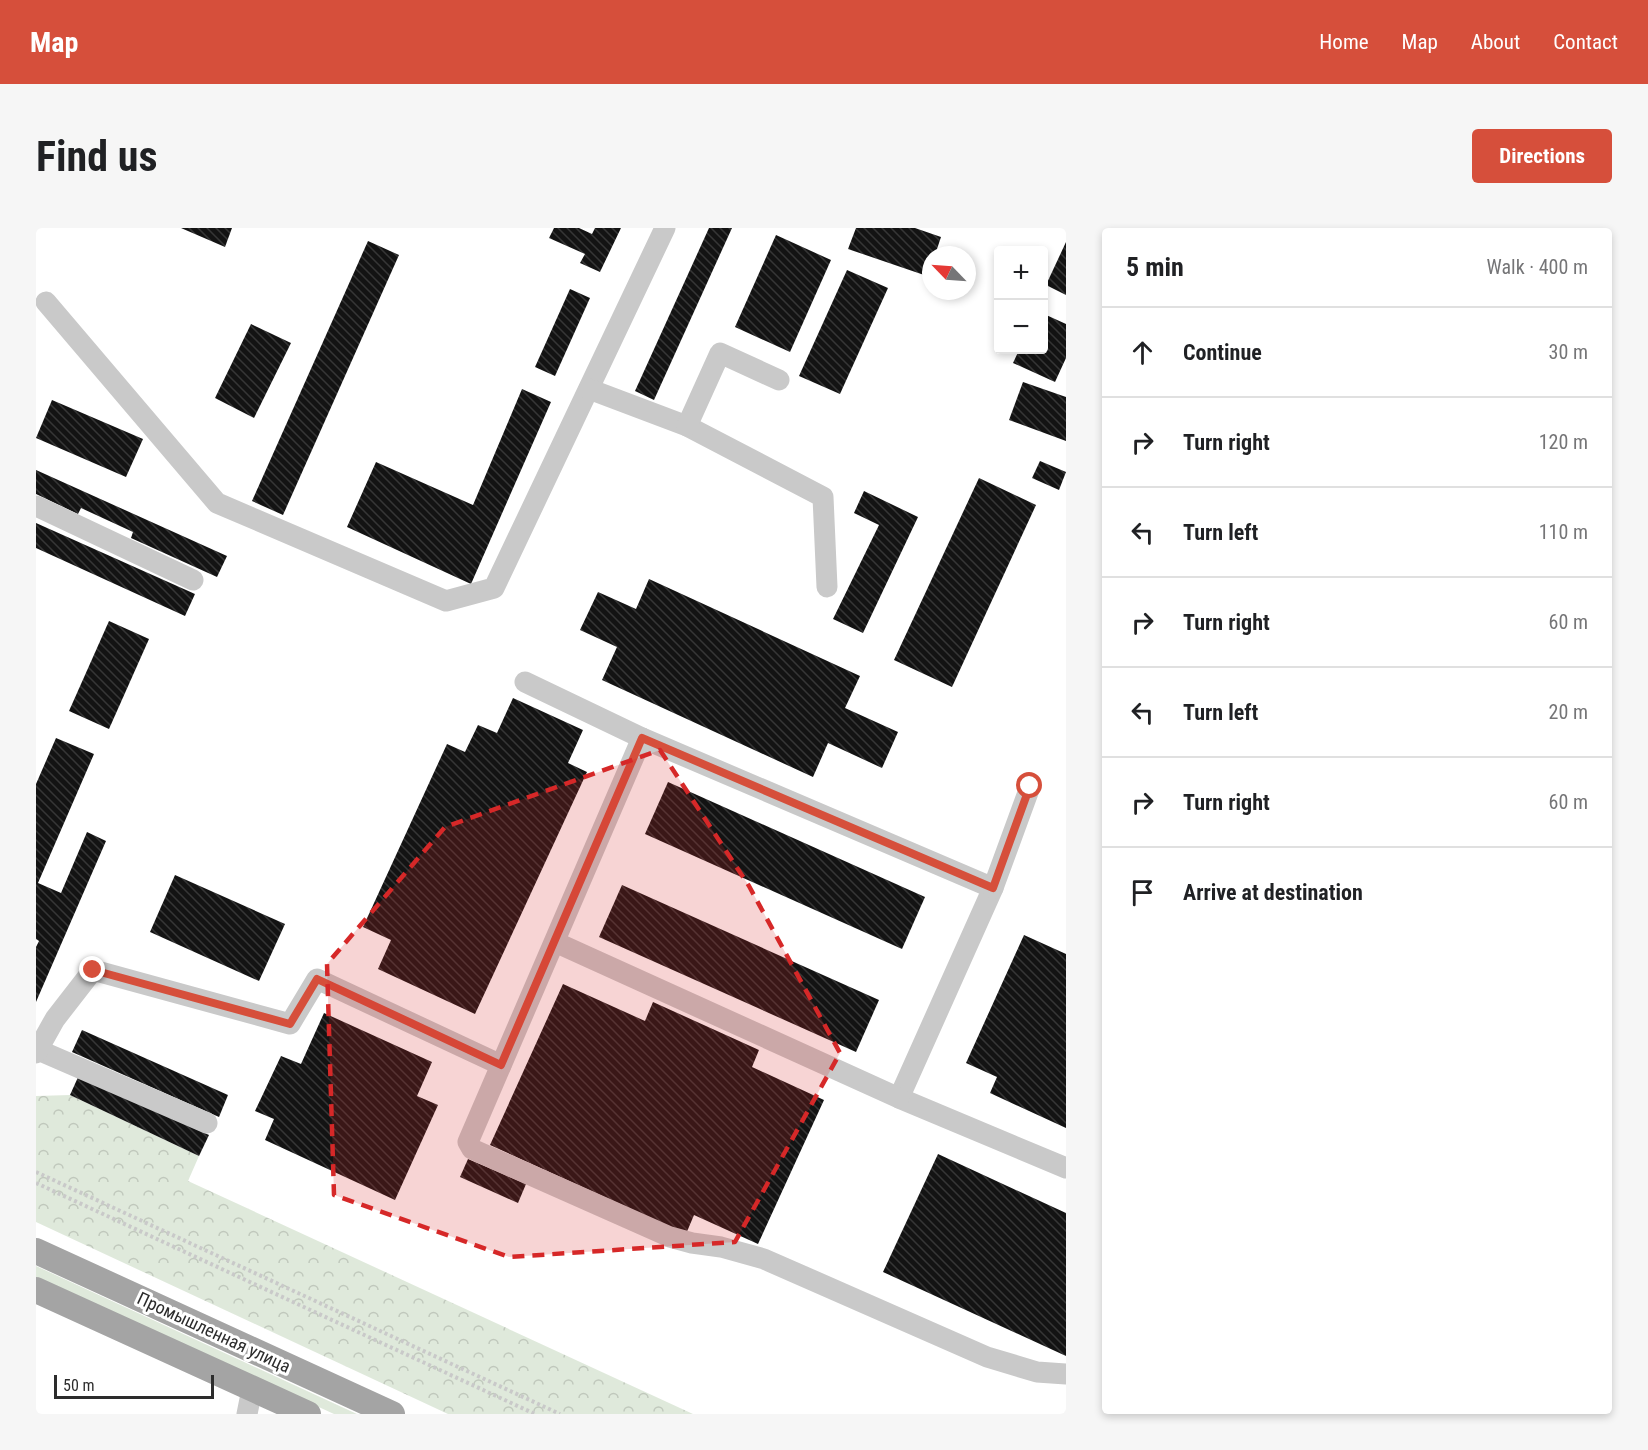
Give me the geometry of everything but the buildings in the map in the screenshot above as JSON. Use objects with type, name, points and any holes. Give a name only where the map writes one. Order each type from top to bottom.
[{"type":"main road","name":"Промышленная улица","points":[[36,1251],[392,1414]]},
{"type":"main road","name":"Промышленная улица","points":[[36,1290],[308,1414]]},
{"type":"lane","points":[[46,302],[217,503],[446,602],[494,588],[665,228]]},
{"type":"lane","points":[[687,426],[720,353],[779,380]]},
{"type":"lane","points":[[589,389],[687,426],[823,497],[827,587]]},
{"type":"lane","points":[[36,506],[193,580]]},
{"type":"lane","points":[[525,682],[642,738],[993,888]]},
{"type":"lane","points":[[642,738],[468,1142],[472,1149],[670,1237],[692,1244],[721,1247],[764,1259],[987,1357],[1038,1372],[1066,1374]]},
{"type":"lane","points":[[899,1098],[993,888],[1030,786]]},
{"type":"lane","points":[[555,942],[899,1098],[1066,1168]]},
{"type":"lane","points":[[207,1123],[37,1051],[55,1019],[93,970],[290,1024],[317,979],[501,1065]]},
{"type":"lane","points":[[247,1414],[252,1389]]},
{"type":"path","points":[[36,1172],[560,1414]]},
{"type":"path","points":[[36,1183],[535,1414]]},
{"type":"highlighted area","points":[[660,750],[749,886],[840,1053],[735,1242],[509,1257],[334,1195],[327,964],[445,827]]},
{"type":"green space","points":[[70,1095],[199,1156],[188,1181],[693,1414],[448,1414],[36,1222],[36,1096]]},
{"type":"green space","points":[[36,1266],[357,1414],[334,1414],[36,1277]]},
{"type":"route","points":[[93,970],[290,1024],[317,979],[501,1065],[642,738],[993,888],[1030,786]]}]
